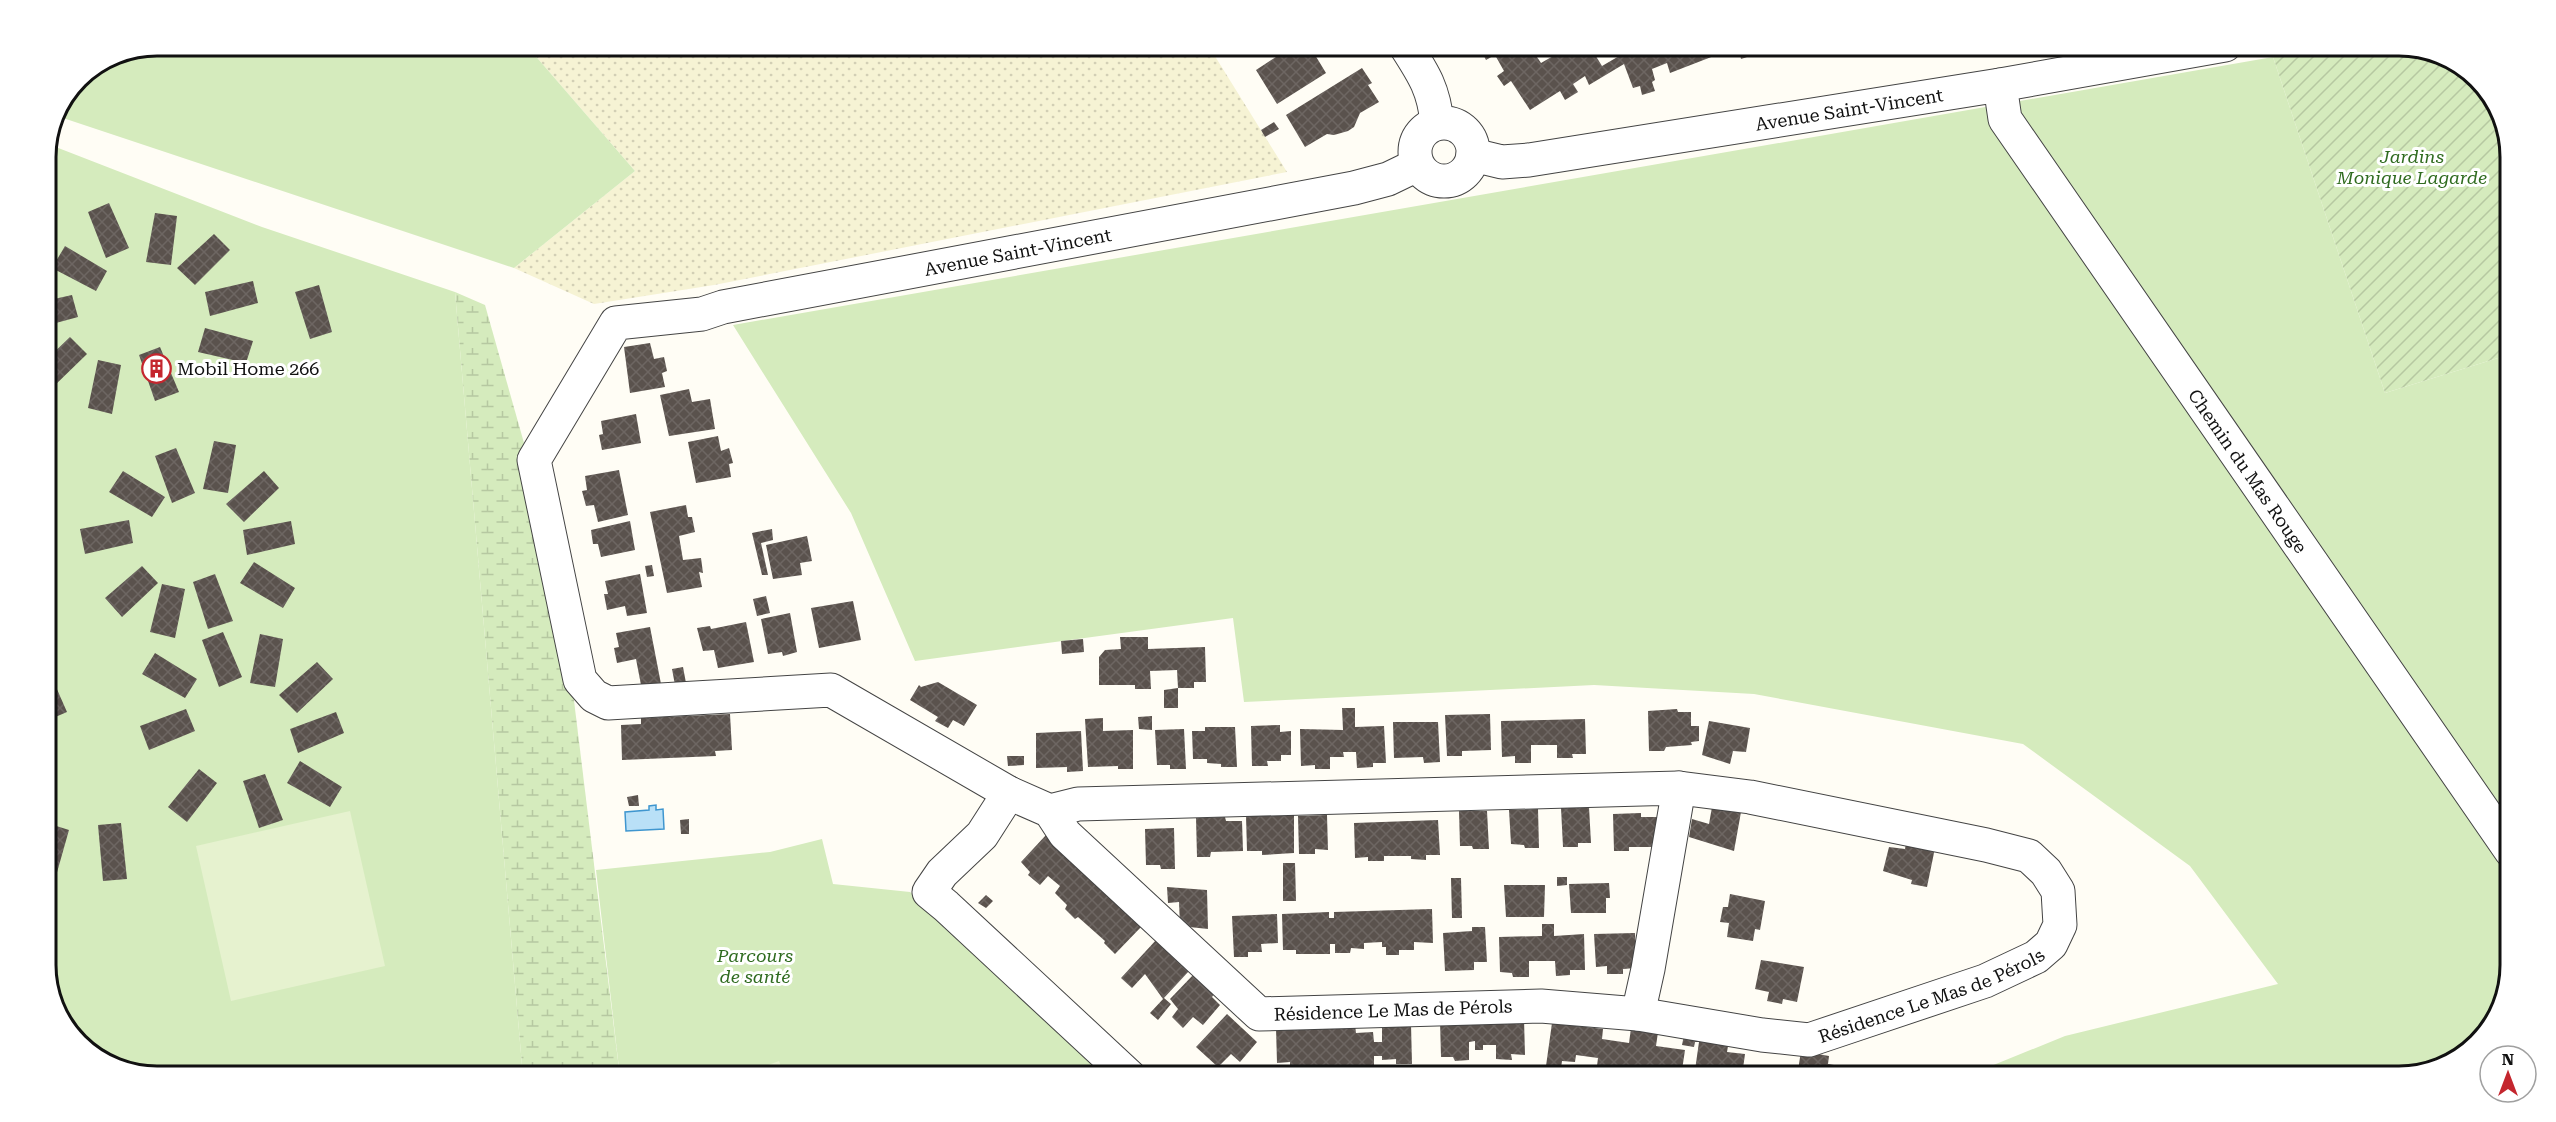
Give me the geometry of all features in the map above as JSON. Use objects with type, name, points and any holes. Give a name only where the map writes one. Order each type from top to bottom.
[{"type":"street","points":[[1412,56],[1426,78],[1435,100],[1437,123]]},
{"type":"street","name":"Avenue Saint-Vincent","points":[[1473,155],[1502,162],[1529,160],[2000,85],[2163,56]]},
{"type":"street","name":"Chemin du Mas Rouge","points":[[2000,85],[2005,119],[2500,835]]},
{"type":"street","points":[[1437,123],[1447,123],[1463,130],[1469,137],[1473,155],[1465,172],[1449,181],[1430,178],[1417,165],[1415,148],[1422,132],[1437,123]]},
{"type":"street","name":"Avenue Saint-Vincent","points":[[1009,793],[831,690],[608,703],[594,696],[580,680],[534,460],[616,323],[702,314],[723,307],[1354,188],[1388,179],[1417,165]]},
{"type":"street","points":[[1638,1014],[1648,969],[1679,788]]},
{"type":"street","name":"Résidence Le Mas de Pérols","points":[[1679,788],[1750,797],[1986,844],[2030,856],[2046,872],[2058,891],[2060,925],[2050,944],[2036,957],[1985,981],[1809,1040],[1762,1035],[1638,1014],[1541,1006],[1259,1014],[1065,834],[1050,811],[1078,804],[1679,788]]},
{"type":"street","points":[[1050,811],[1009,793],[982,835],[942,873],[929,892],[1118,1066]]},
{"type":"shaded area","points":[[536,56],[1215,56],[1287,172],[714,285],[594,304],[514,268],[635,171]]},
{"type":"green space","points":[[536,56],[635,171],[514,268],[63,118],[85,85],[118,63],[137,57]]},
{"type":"green space","points":[[2273,57],[2385,393],[2500,357],[2500,965],[2499,985],[2493,1004],[2480,1027],[2456,1049],[2438,1059],[2413,1066],[1991,1066],[2065,1036],[2278,984],[2190,866],[2023,744],[1754,694],[1594,685],[1244,702],[1233,618],[915,661],[851,513],[733,325]]},
{"type":"green space","name":"Jardins Monique Lagarde","points":[[2273,57],[2419,57],[2450,69],[2461,76],[2480,95],[2493,118],[2500,150],[2500,357],[2385,393]]},
{"type":"green space","points":[[56,147],[262,227],[455,292],[522,1066],[157,1066],[137,1065],[118,1059],[95,1046],[76,1027],[61,998],[56,972]]},
{"type":"green space","points":[[455,292],[485,305],[524,443],[571,676],[619,1066],[522,1066]]},
{"type":"green space","points":[[350,811],[385,966],[231,1001],[196,846]]},
{"type":"green space","name":"Parcours de santé","points":[[822,839],[833,884],[910,892],[1064,1015],[1118,1066],[619,1066],[596,870],[770,852]]},
{"type":"green space","points":[[779,1061],[781,1066],[766,1066]]},
{"type":"water","points":[[656,805],[656,810],[663,809],[664,829],[626,831],[625,812],[649,810],[649,806]]},
{"type":"building","points":[[1277,56],[1316,56],[1326,73],[1277,104],[1256,70]]},
{"type":"building","points":[[1496,56],[1536,56],[1541,63],[1553,56],[1596,56],[1602,66],[1619,56],[1714,56],[1670,73],[1667,63],[1652,69],[1655,91],[1642,95],[1640,86],[1633,88],[1624,64],[1589,85],[1585,76],[1573,84],[1578,92],[1565,100],[1560,91],[1530,110],[1511,81],[1504,86],[1497,76],[1504,71]]},
{"type":"building","points":[[1362,68],[1372,83],[1368,85],[1379,102],[1360,113],[1354,127],[1348,131],[1334,135],[1327,134],[1305,147],[1286,115]]},
{"type":"building","points":[[1274,122],[1279,129],[1265,137],[1261,130]]},
{"type":"building","points":[[109,203],[129,248],[106,258],[88,212]]},
{"type":"building","points":[[155,213],[177,216],[171,265],[146,262]]},
{"type":"building","points":[[214,234],[230,250],[195,285],[177,268]]},
{"type":"building","points":[[65,246],[107,271],[96,291],[56,270],[56,261]]},
{"type":"building","points":[[253,281],[258,303],[210,316],[205,292]]},
{"type":"building","points":[[319,285],[332,332],[310,339],[295,292]]},
{"type":"building","points":[[72,295],[78,317],[56,323],[56,299]]},
{"type":"building","points":[[205,328],[253,341],[246,363],[198,352]]},
{"type":"building","points":[[70,337],[87,354],[56,384],[56,350]]},
{"type":"building","points":[[650,343],[654,359],[664,357],[667,371],[662,373],[665,387],[630,393],[624,347]]},
{"type":"building","name":"Mobil Home 266","points":[[160,347],[179,392],[155,401],[139,355]]},
{"type":"building","points":[[98,360],[121,365],[112,414],[88,408]]},
{"type":"building","points":[[689,389],[692,402],[710,399],[715,429],[669,436],[660,395]]},
{"type":"building","points":[[636,414],[641,443],[602,450],[599,435],[603,434],[601,421]]},
{"type":"building","points":[[718,436],[721,451],[729,448],[733,463],[729,464],[731,477],[696,483],[688,442]]},
{"type":"building","points":[[214,441],[236,445],[228,493],[203,489]]},
{"type":"building","points":[[176,448],[195,493],[172,503],[155,456]]},
{"type":"building","points":[[619,470],[628,515],[598,522],[594,505],[586,506],[582,491],[587,490],[585,476]]},
{"type":"building","points":[[123,471],[165,497],[152,517],[109,492]]},
{"type":"building","points":[[264,471],[279,488],[244,522],[226,504]]},
{"type":"building","points":[[686,505],[688,517],[692,517],[695,532],[679,536],[683,560],[701,558],[703,573],[699,572],[702,587],[667,593],[650,512]]},
{"type":"building","points":[[129,520],[133,543],[85,554],[80,529]]},
{"type":"building","points":[[291,521],[295,544],[247,555],[243,530]]},
{"type":"building","points":[[630,521],[635,550],[601,557],[598,544],[593,544],[591,530]]},
{"type":"building","points":[[772,529],[773,540],[761,543],[768,575],[762,575],[752,533]]},
{"type":"building","points":[[807,536],[812,561],[800,563],[802,575],[773,579],[766,545]]},
{"type":"building","points":[[254,562],[295,588],[283,608],[240,583]]},
{"type":"building","points":[[652,565],[654,576],[647,577],[645,566]]},
{"type":"building","points":[[142,566],[158,583],[122,617],[105,598]]},
{"type":"building","points":[[215,574],[233,621],[208,629],[193,582]]},
{"type":"building","points":[[640,574],[647,613],[627,616],[625,606],[607,610],[604,594],[608,594],[605,581]]},
{"type":"building","points":[[162,584],[185,589],[175,638],[150,632]]},
{"type":"building","points":[[766,596],[770,613],[757,616],[753,599]]},
{"type":"building","points":[[853,601],[861,640],[819,648],[811,608]]},
{"type":"building","points":[[790,613],[797,652],[783,656],[782,652],[768,654],[761,619]]},
{"type":"building","points":[[746,622],[754,662],[718,668],[714,650],[703,651],[697,628],[710,626],[711,629]]},
{"type":"building","points":[[650,627],[661,684],[641,685],[636,659],[617,663],[614,648],[619,647],[616,633]]},
{"type":"building","points":[[223,632],[242,677],[219,687],[202,640]]},
{"type":"building","points":[[260,634],[283,639],[275,687],[250,683]]},
{"type":"building","points":[[1120,637],[1148,637],[1148,649],[1205,647],[1206,682],[1194,682],[1194,688],[1178,688],[1177,670],[1150,671],[1151,689],[1135,689],[1135,685],[1099,685],[1099,657],[1105,650],[1121,649]]},
{"type":"building","points":[[1083,639],[1084,652],[1062,654],[1061,641]]},
{"type":"building","points":[[155,653],[197,679],[185,698],[142,674]]},
{"type":"building","points":[[317,662],[333,679],[297,713],[279,695]]},
{"type":"building","points":[[683,667],[686,683],[675,685],[672,669]]},
{"type":"building","points":[[938,682],[977,705],[964,726],[953,720],[948,728],[935,721],[938,717],[910,700],[919,685],[921,687]]},
{"type":"building","points":[[56,687],[67,712],[56,717]]},
{"type":"building","points":[[1178,688],[1178,708],[1164,708],[1164,690]]},
{"type":"building","points":[[1342,708],[1355,708],[1355,727],[1384,726],[1386,763],[1373,763],[1373,767],[1357,768],[1356,752],[1343,752],[1344,757],[1330,757],[1330,769],[1315,769],[1315,765],[1301,766],[1300,729],[1343,730]]},
{"type":"building","points":[[186,709],[195,731],[149,750],[140,726]]},
{"type":"building","points":[[1677,709],[1678,712],[1691,712],[1691,726],[1699,726],[1699,741],[1691,742],[1692,745],[1666,747],[1664,751],[1649,751],[1648,711]]},
{"type":"building","points":[[336,712],[344,733],[298,753],[290,729]]},
{"type":"building","points":[[730,714],[732,750],[715,751],[716,756],[622,760],[621,725],[641,724],[641,718]]},
{"type":"building","points":[[1490,714],[1491,750],[1462,751],[1462,756],[1447,756],[1445,715]]},
{"type":"building","points":[[1152,716],[1152,730],[1139,729],[1138,717]]},
{"type":"building","points":[[1103,718],[1103,731],[1133,730],[1133,769],[1118,769],[1118,766],[1088,767],[1085,719]]},
{"type":"building","points":[[1585,719],[1586,754],[1572,754],[1573,758],[1557,758],[1557,745],[1531,745],[1531,763],[1515,763],[1515,756],[1502,757],[1501,721]]},
{"type":"building","points":[[1709,721],[1750,728],[1746,752],[1733,751],[1730,764],[1702,755]]},
{"type":"building","points":[[1393,722],[1438,722],[1440,762],[1424,763],[1423,757],[1394,758]]},
{"type":"building","points":[[1280,725],[1280,732],[1291,731],[1291,755],[1281,755],[1281,761],[1267,761],[1268,766],[1252,766],[1251,726]]},
{"type":"building","points":[[1205,727],[1235,727],[1237,767],[1221,767],[1221,764],[1207,763],[1207,759],[1193,759],[1192,731],[1205,731]]},
{"type":"building","points":[[1184,729],[1186,769],[1170,769],[1170,765],[1157,765],[1155,730]]},
{"type":"building","points":[[1081,731],[1083,771],[1067,772],[1067,767],[1036,768],[1036,733]]},
{"type":"building","points":[[1007,756],[1024,756],[1024,765],[1008,766]]},
{"type":"building","points":[[300,761],[342,787],[330,807],[287,783]]},
{"type":"building","points":[[199,769],[217,783],[187,822],[168,807]]},
{"type":"building","points":[[265,774],[283,820],[259,828],[243,781]]},
{"type":"building","points":[[638,795],[639,806],[629,806],[627,797]]},
{"type":"building","points":[[1589,807],[1591,843],[1578,843],[1578,847],[1563,847],[1561,808]]},
{"type":"building","points":[[1712,807],[1741,812],[1734,851],[1689,837],[1692,819],[1709,824]]},
{"type":"building","points":[[1538,809],[1539,848],[1525,848],[1524,845],[1511,844],[1509,810]]},
{"type":"building","points":[[1459,811],[1487,811],[1489,849],[1460,846]]},
{"type":"building","points":[[1641,813],[1641,817],[1657,817],[1659,847],[1629,847],[1629,851],[1614,851],[1613,814]]},
{"type":"building","points":[[1294,815],[1294,853],[1262,855],[1262,851],[1247,851],[1246,816]]},
{"type":"building","points":[[1327,815],[1328,850],[1315,849],[1315,854],[1299,854],[1298,816]]},
{"type":"building","points":[[1225,817],[1226,821],[1242,821],[1243,851],[1211,852],[1210,857],[1197,857],[1196,818]]},
{"type":"building","points":[[689,819],[689,834],[681,834],[680,820]]},
{"type":"building","points":[[1438,820],[1440,855],[1426,855],[1426,860],[1411,859],[1411,856],[1384,856],[1384,861],[1368,861],[1368,857],[1355,858],[1354,823]]},
{"type":"building","points":[[121,823],[127,879],[103,881],[98,825]]},
{"type":"building","points":[[56,826],[69,830],[56,876]]},
{"type":"building","points":[[1174,828],[1175,869],[1161,869],[1160,865],[1146,865],[1145,829]]},
{"type":"building","points":[[1046,835],[1142,926],[1115,954],[1104,943],[1105,941],[1078,917],[1075,919],[1065,909],[1067,905],[1055,893],[1060,886],[1048,876],[1040,885],[1028,875],[1030,872],[1021,862]]},
{"type":"building","points":[[1906,843],[1935,848],[1927,887],[1911,884],[1912,880],[1883,871],[1889,847],[1905,849]]},
{"type":"building","points":[[1283,863],[1295,863],[1296,901],[1283,901]]},
{"type":"building","points":[[1557,877],[1567,877],[1567,885],[1557,886]]},
{"type":"building","points":[[1451,878],[1461,878],[1462,918],[1452,918]]},
{"type":"building","points":[[1609,883],[1610,898],[1606,898],[1606,913],[1571,913],[1569,884]]},
{"type":"building","points":[[1504,885],[1545,885],[1544,917],[1506,917]]},
{"type":"building","points":[[1167,887],[1207,890],[1208,929],[1180,926],[1179,902],[1168,903]]},
{"type":"building","points":[[1730,894],[1765,901],[1760,930],[1755,929],[1753,941],[1727,937],[1729,923],[1720,922],[1723,907],[1728,907]]},
{"type":"building","points":[[986,895],[993,901],[986,908],[978,903]]},
{"type":"building","points":[[1432,909],[1433,943],[1414,942],[1414,950],[1399,950],[1399,955],[1386,955],[1386,947],[1382,947],[1382,942],[1364,943],[1364,949],[1351,948],[1350,953],[1335,953],[1335,944],[1330,944],[1330,954],[1296,954],[1296,950],[1283,950],[1282,914],[1329,912],[1329,918],[1334,918],[1334,912]]},
{"type":"building","points":[[1277,914],[1278,943],[1261,944],[1262,952],[1248,952],[1248,957],[1234,957],[1232,916]]},
{"type":"building","points":[[1542,924],[1554,924],[1554,936],[1584,934],[1585,970],[1570,970],[1570,975],[1556,976],[1555,961],[1529,961],[1529,977],[1513,977],[1512,973],[1500,972],[1499,937],[1542,936]]},
{"type":"building","points":[[1472,927],[1485,927],[1487,962],[1474,962],[1474,970],[1445,971],[1443,933],[1472,931]]},
{"type":"building","points":[[1635,933],[1636,968],[1623,969],[1623,974],[1607,974],[1607,966],[1596,967],[1594,934]]},
{"type":"building","points":[[1157,939],[1189,971],[1163,999],[1145,974],[1132,988],[1121,978]]},
{"type":"building","points":[[1761,960],[1804,967],[1797,1002],[1783,999],[1782,1004],[1767,1001],[1769,992],[1755,989]]},
{"type":"building","points":[[1194,974],[1215,993],[1212,997],[1220,1005],[1203,1025],[1193,1017],[1183,1028],[1172,1017],[1178,1009],[1170,999]]},
{"type":"building","points":[[1164,998],[1171,1004],[1158,1020],[1150,1013]]},
{"type":"building","points":[[1227,1014],[1257,1042],[1240,1062],[1231,1054],[1219,1066],[1196,1047]]},
{"type":"building","points":[[1524,1019],[1525,1055],[1511,1054],[1512,1060],[1496,1059],[1496,1045],[1483,1045],[1483,1050],[1475,1050],[1475,1041],[1469,1042],[1469,1060],[1455,1061],[1453,1057],[1441,1057],[1440,1021]]},
{"type":"building","points":[[1552,1023],[1603,1029],[1602,1039],[1629,1043],[1631,1028],[1658,1032],[1656,1046],[1685,1050],[1683,1066],[1597,1066],[1598,1058],[1576,1055],[1575,1062],[1562,1061],[1561,1066],[1546,1066]]},
{"type":"building","points":[[1411,1024],[1412,1064],[1396,1064],[1396,1059],[1382,1060],[1382,1056],[1374,1056],[1374,1066],[1290,1066],[1290,1062],[1277,1063],[1276,1028],[1355,1025],[1356,1033],[1373,1032],[1374,1042],[1382,1042],[1382,1025]]},
{"type":"building","points":[[1684,1035],[1703,1038],[1703,1042],[1728,1046],[1727,1052],[1745,1054],[1743,1066],[1696,1066],[1699,1042],[1695,1042],[1694,1047],[1682,1045]]},
{"type":"building","points":[[1801,1051],[1829,1056],[1828,1064],[1840,1066],[1799,1066]]},
{"type":"place","name":"Mobil Home 266","points":[[156,368]]}]
